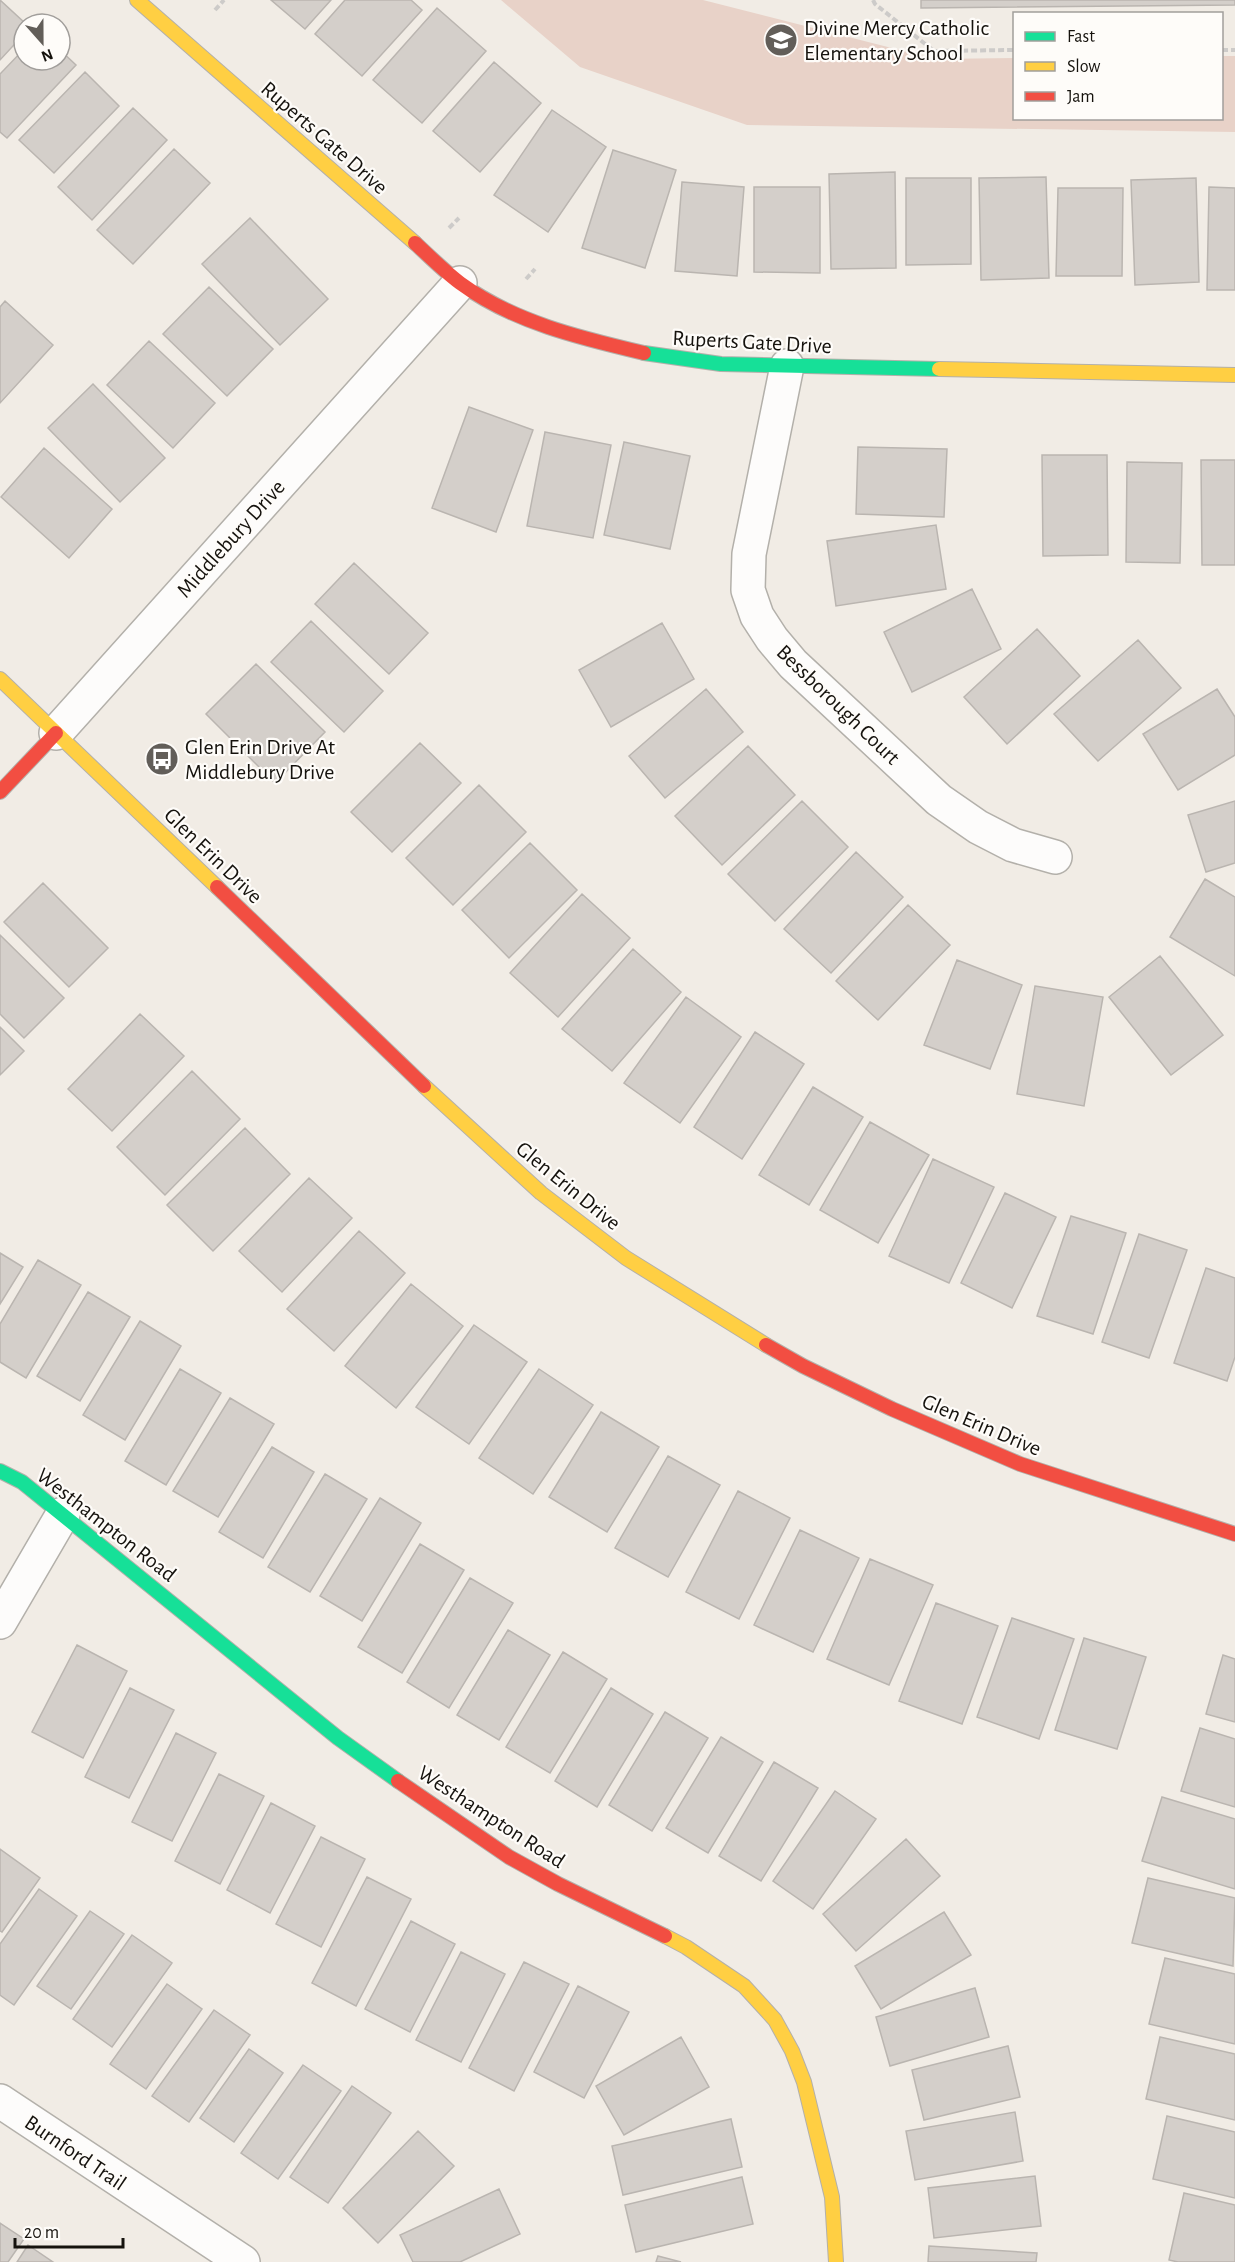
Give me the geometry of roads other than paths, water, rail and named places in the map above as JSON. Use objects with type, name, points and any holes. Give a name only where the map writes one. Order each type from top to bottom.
[{"type":"street","name":"Ruperts Gate Drive","points":[[137,0],[460,283],[501,307],[570,336],[655,356],[721,364],[1235,375]]},
{"type":"street","name":"Middlebury Drive","points":[[0,792],[56,733],[460,283]]},
{"type":"street","name":"Bessborough Court","points":[[787,366],[749,554],[748,590],[757,616],[793,664],[939,800],[978,826],[1013,845],[1055,857]]},
{"type":"street","name":"Glen Erin Drive","points":[[0,679],[456,1117],[540,1193],[626,1258],[723,1319],[804,1366],[892,1409],[1020,1464],[1235,1534]]},
{"type":"street","name":"Westhampton Road","points":[[0,1471],[22,1482],[63,1514],[338,1738],[454,1821],[558,1884],[686,1947],[744,1986],[775,2020],[792,2051],[804,2082],[832,2197],[836,2262]]},
{"type":"street","points":[[0,1622],[63,1514]]},
{"type":"street","name":"Burnford Trail","points":[[0,2101],[243,2262]]},
{"type":"place","name":"Divine Mercy Catholic Elementary School","points":[[781,40]]},
{"type":"place","name":"Glen Erin Drive At Middlebury Drive","points":[[162,759]]}]
